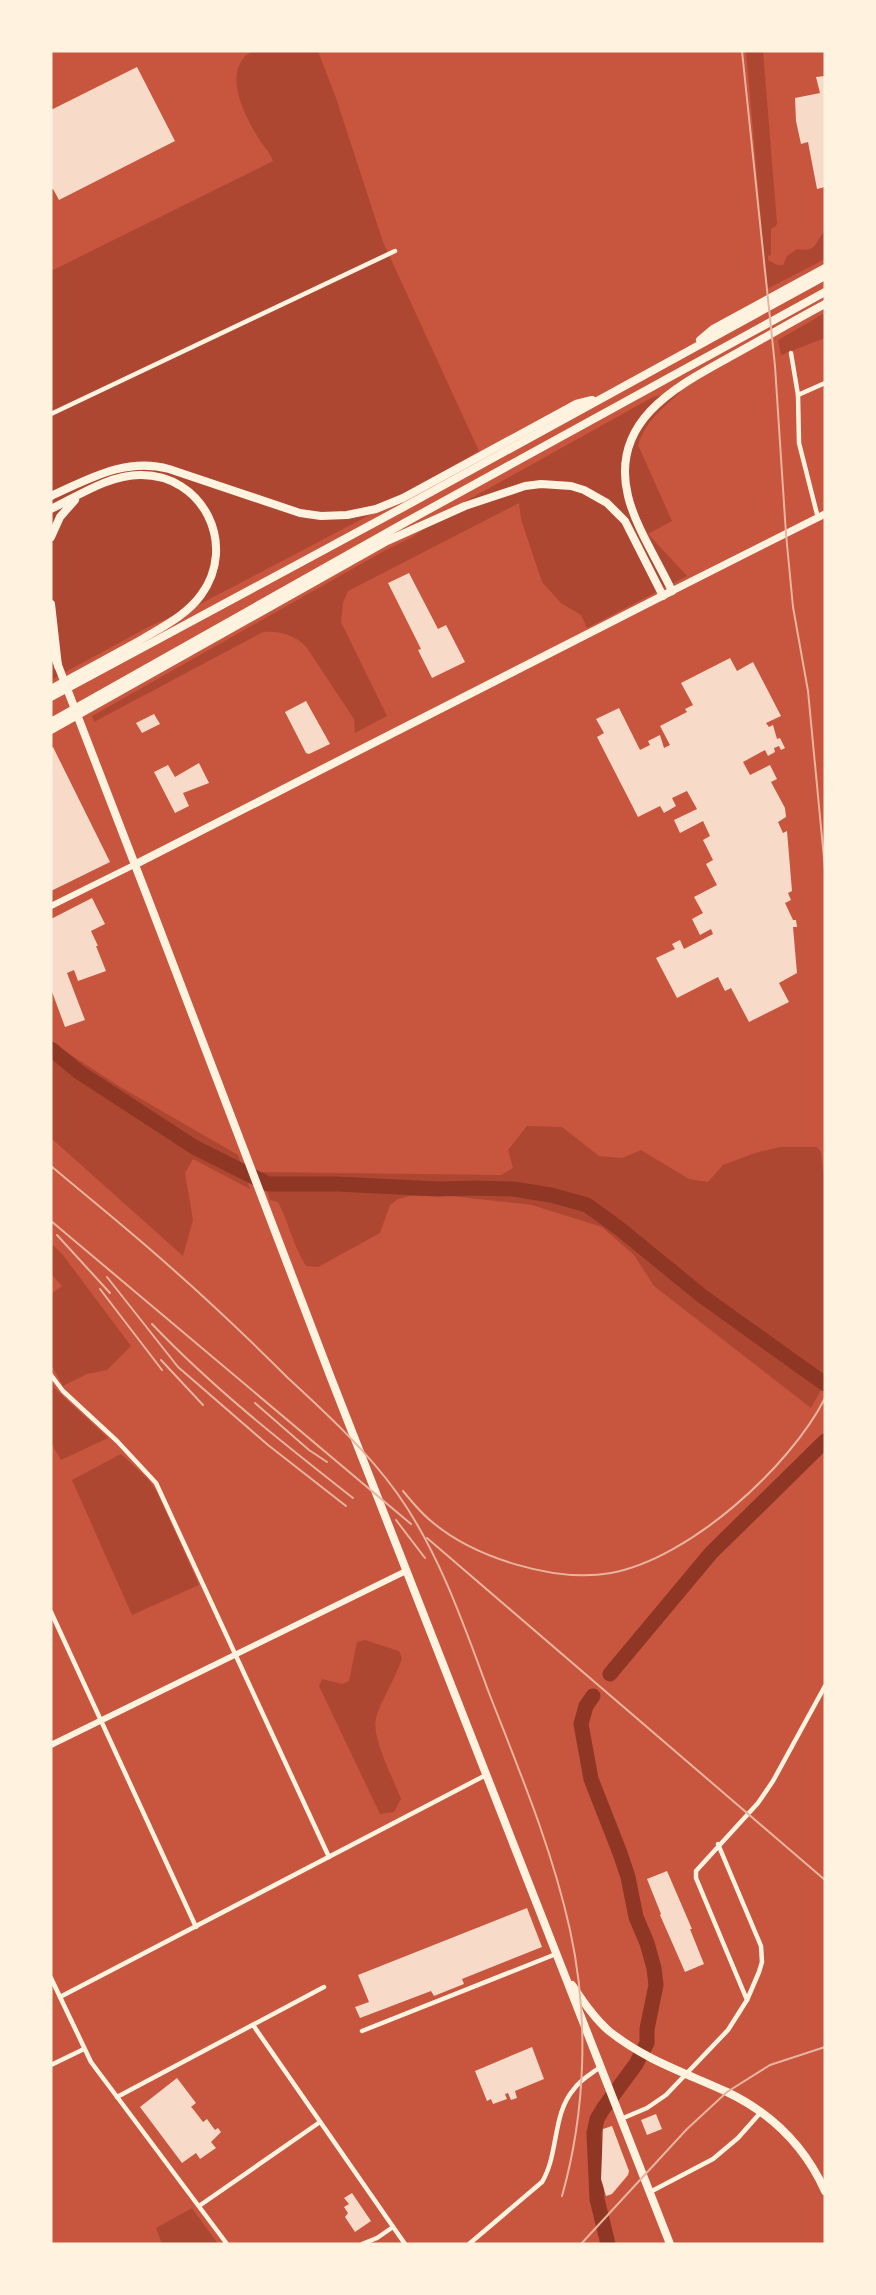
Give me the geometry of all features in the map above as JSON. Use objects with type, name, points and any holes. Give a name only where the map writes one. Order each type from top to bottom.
[{"type":"highway","points":[[51,689],[402,508],[686,352],[714,333],[806,282],[825,268]]},
{"type":"highway","points":[[806,282],[825,276]]},
{"type":"highway","points":[[51,730],[406,522],[825,291]]},
{"type":"highway","points":[[672,591],[631,507],[626,484],[626,463],[636,430],[651,408],[680,386],[825,304]]},
{"type":"highway","points":[[51,496],[112,469],[148,464],[300,513],[334,516],[362,513],[403,498],[576,404],[607,396]]},
{"type":"highway","points":[[51,509],[114,480],[133,475],[162,478],[179,485],[204,509],[214,527],[216,545],[214,566],[207,586],[200,597],[178,617],[134,647],[51,697]]},
{"type":"highway","points":[[51,722],[144,675],[400,535],[465,506],[525,486],[541,484],[571,486],[584,490],[607,503],[625,521],[663,596]]},
{"type":"highway","points":[[51,537],[65,510],[85,493]]},
{"type":"highway","points":[[51,604],[58,666]]},
{"type":"main road","points":[[136,864],[822,516]]},
{"type":"main road","points":[[51,647],[406,1571],[599,2068],[670,2244]]},
{"type":"main road","points":[[563,1971],[596,2019],[634,2049],[658,2063],[727,2092],[761,2112],[795,2143],[810,2163],[825,2191]]},
{"type":"street","points":[[51,414],[395,250]]},
{"type":"street","points":[[791,353],[798,395],[799,443],[822,516]]},
{"type":"street","points":[[798,395],[825,383]]},
{"type":"street","points":[[51,906],[136,864]]},
{"type":"street","points":[[51,1375],[63,1391],[117,1441],[156,1483],[329,1857]]},
{"type":"street","points":[[51,1745],[406,1571]]},
{"type":"street","points":[[51,1612],[196,1927]]},
{"type":"street","points":[[747,2000],[696,1878],[697,1869],[758,1803],[773,1781],[825,1686]]},
{"type":"street","points":[[60,1997],[486,1775]]},
{"type":"street","points":[[621,2119],[658,2101],[729,2030],[747,2000],[759,1972],[763,1954],[718,1844]]},
{"type":"street","points":[[362,2031],[556,1953]]},
{"type":"street","points":[[51,1978],[84,2049],[227,2244]]},
{"type":"street","points":[[117,2097],[324,1987]]},
{"type":"street","points":[[253,2025],[405,2244]]},
{"type":"street","points":[[51,2065],[84,2049]]},
{"type":"street","points":[[469,2244],[542,2182],[549,2168],[566,2099],[577,2085],[599,2068]]},
{"type":"street","points":[[650,2192],[713,2159],[738,2138],[761,2112]]},
{"type":"street","points":[[199,2206],[320,2122]]},
{"type":"street","points":[[362,2244],[393,2228]]},
{"type":"shaded area","points":[[254,51],[318,51],[336,98],[383,242],[479,451],[364,518],[200,604],[150,626],[51,680],[51,271],[273,161],[242,107],[237,86],[238,67],[247,55]]},
{"type":"shaded area","points":[[746,51],[763,51],[777,223],[771,229],[771,255],[768,256],[768,260],[777,265],[783,265],[787,256],[797,249],[812,248],[825,231],[825,259],[767,289]]},
{"type":"shaded area","points":[[825,313],[825,338],[781,355],[778,340]]},
{"type":"shaded area","points":[[681,392],[650,422],[638,445],[672,521],[648,534],[687,576],[587,628],[581,615],[561,603],[542,582],[521,519],[519,503],[348,591],[343,603],[341,622],[387,716],[355,733],[354,719],[307,648],[293,637],[269,632],[263,632],[94,722],[92,716],[412,537],[466,501],[653,397]]},
{"type":"shaded area","points":[[51,1042],[122,1088],[238,1155],[250,1189],[193,1159],[185,1173],[193,1220],[183,1256],[51,1138]]},
{"type":"shaded area","points":[[527,1126],[562,1127],[599,1156],[622,1158],[641,1150],[689,1179],[708,1182],[723,1165],[755,1153],[780,1147],[817,1147],[821,1152],[825,1186],[825,1383],[811,1408],[654,1286],[634,1255],[602,1227],[532,1205],[451,1196],[410,1196],[398,1199],[390,1205],[380,1233],[318,1267],[306,1266],[278,1202],[270,1200],[261,1172],[501,1175],[513,1168],[508,1150]]},
{"type":"shaded area","points":[[51,1243],[63,1255],[131,1346],[107,1370],[87,1374],[63,1386],[51,1364],[51,1294],[62,1286],[51,1274]]},
{"type":"shaded area","points":[[51,1382],[55,1389],[108,1438],[61,1460],[51,1443]]},
{"type":"shaded area","points":[[121,1454],[147,1478],[157,1492],[199,1585],[132,1615],[72,1480]]},
{"type":"shaded area","points":[[365,1640],[399,1651],[402,1658],[378,1711],[375,1726],[380,1747],[401,1799],[394,1812],[380,1814],[319,1686],[322,1679],[342,1684],[349,1681],[357,1642]]},
{"type":"shaded area","points":[[192,2208],[218,2244],[162,2244],[156,2228]]},
{"type":"building","points":[[137,67],[175,141],[59,200],[53,189],[51,190],[51,110]]},
{"type":"building","points":[[825,76],[825,187],[817,189],[808,142],[801,144],[796,121],[795,98],[820,93],[816,77]]},
{"type":"building","points":[[409,573],[438,629],[446,625],[465,662],[432,678],[418,650],[421,649],[388,583]]},
{"type":"building","points":[[730,658],[737,671],[753,662],[781,716],[766,723],[769,727],[773,725],[777,739],[780,738],[785,748],[781,750],[779,746],[774,748],[775,752],[768,756],[765,750],[743,762],[750,775],[770,765],[777,779],[771,782],[785,808],[786,817],[778,822],[783,833],[787,831],[792,891],[788,893],[791,900],[785,903],[793,920],[796,920],[797,927],[793,927],[797,973],[779,983],[789,1002],[749,1022],[731,988],[725,991],[718,977],[677,998],[656,958],[675,949],[672,944],[680,940],[684,949],[713,934],[711,929],[700,935],[692,919],[703,913],[694,897],[717,885],[706,864],[713,860],[703,840],[710,836],[703,821],[680,833],[674,820],[697,809],[687,791],[672,798],[676,806],[664,813],[660,806],[638,817],[597,737],[604,733],[596,719],[619,708],[640,750],[650,745],[648,741],[660,735],[664,748],[670,745],[660,726],[687,712],[685,709],[693,705],[681,683]]},
{"type":"building","points":[[306,701],[330,744],[309,754],[306,753],[285,712]]},
{"type":"building","points":[[154,714],[160,724],[142,733],[136,723]]},
{"type":"building","points":[[53,747],[110,862],[51,891],[51,748]]},
{"type":"building","points":[[199,763],[209,783],[183,793],[189,806],[175,813],[154,772],[168,765],[175,777]]},
{"type":"building","points":[[92,898],[105,924],[91,931],[106,971],[78,981],[74,970],[67,973],[85,1020],[65,1027],[51,989],[51,919]]},
{"type":"building","points":[[667,1871],[704,1964],[685,1972],[647,1879]]},
{"type":"building","points":[[527,1908],[542,1947],[462,1979],[464,1984],[434,1996],[431,1991],[360,2018],[355,2007],[369,2002],[358,1975]]},
{"type":"building","points":[[532,2047],[544,2079],[515,2091],[517,2098],[511,2100],[508,2093],[505,2094],[507,2099],[493,2104],[491,2099],[487,2101],[475,2071]]},
{"type":"building","points":[[177,2078],[196,2103],[191,2107],[203,2122],[207,2119],[215,2130],[218,2128],[221,2132],[211,2142],[216,2148],[200,2159],[196,2153],[182,2163],[140,2107]]},
{"type":"building","points":[[656,2114],[662,2129],[647,2135],[641,2120]]},
{"type":"building","points":[[612,2126],[629,2171],[612,2194],[606,2196],[601,2179],[603,2129]]},
{"type":"building","points":[[352,2193],[371,2221],[355,2232],[345,2217],[348,2213],[344,2207],[349,2204],[344,2198]]},
{"type":"waterway","points":[[51,1049],[79,1072],[194,1147],[268,1184],[513,1189],[551,1195],[587,1205],[702,1296],[825,1384]]},
{"type":"waterway","points":[[610,1674],[711,1553],[825,1441]]},
{"type":"waterway","points":[[593,1696],[586,1706],[581,1724],[591,1779],[628,1877],[636,1917],[654,1968],[656,1985],[647,2029],[647,2043],[636,2064],[597,2119],[594,2133],[597,2199],[608,2244]]},
{"type":"railway","points":[[742,51],[775,366],[793,607],[808,691],[825,869]]},
{"type":"railway","points":[[51,1166],[199,1292],[346,1433],[397,1493],[438,1564],[460,1615],[534,1810],[554,1869],[570,1930],[580,1996],[582,2063],[576,2131],[562,2196]]},
{"type":"railway","points":[[51,1221],[411,1524]]},
{"type":"railway","points":[[57,1235],[110,1293]]},
{"type":"railway","points":[[107,1277],[178,1367],[268,1445],[346,1506]]},
{"type":"railway","points":[[100,1289],[162,1370]]},
{"type":"railway","points":[[152,1324],[224,1393],[353,1498]]},
{"type":"railway","points":[[161,1360],[203,1405]]},
{"type":"railway","points":[[403,1491],[431,1521],[449,1534],[492,1556],[541,1571],[589,1575],[611,1573],[641,1564],[672,1549],[704,1530],[734,1506],[788,1452],[809,1425],[825,1398]]},
{"type":"railway","points":[[255,1403],[309,1450],[327,1462]]},
{"type":"railway","points":[[396,1520],[425,1558]]},
{"type":"railway","points":[[427,1538],[825,1880]]},
{"type":"railway","points":[[581,2244],[687,2129],[727,2092],[770,2065],[825,2047]]}]
